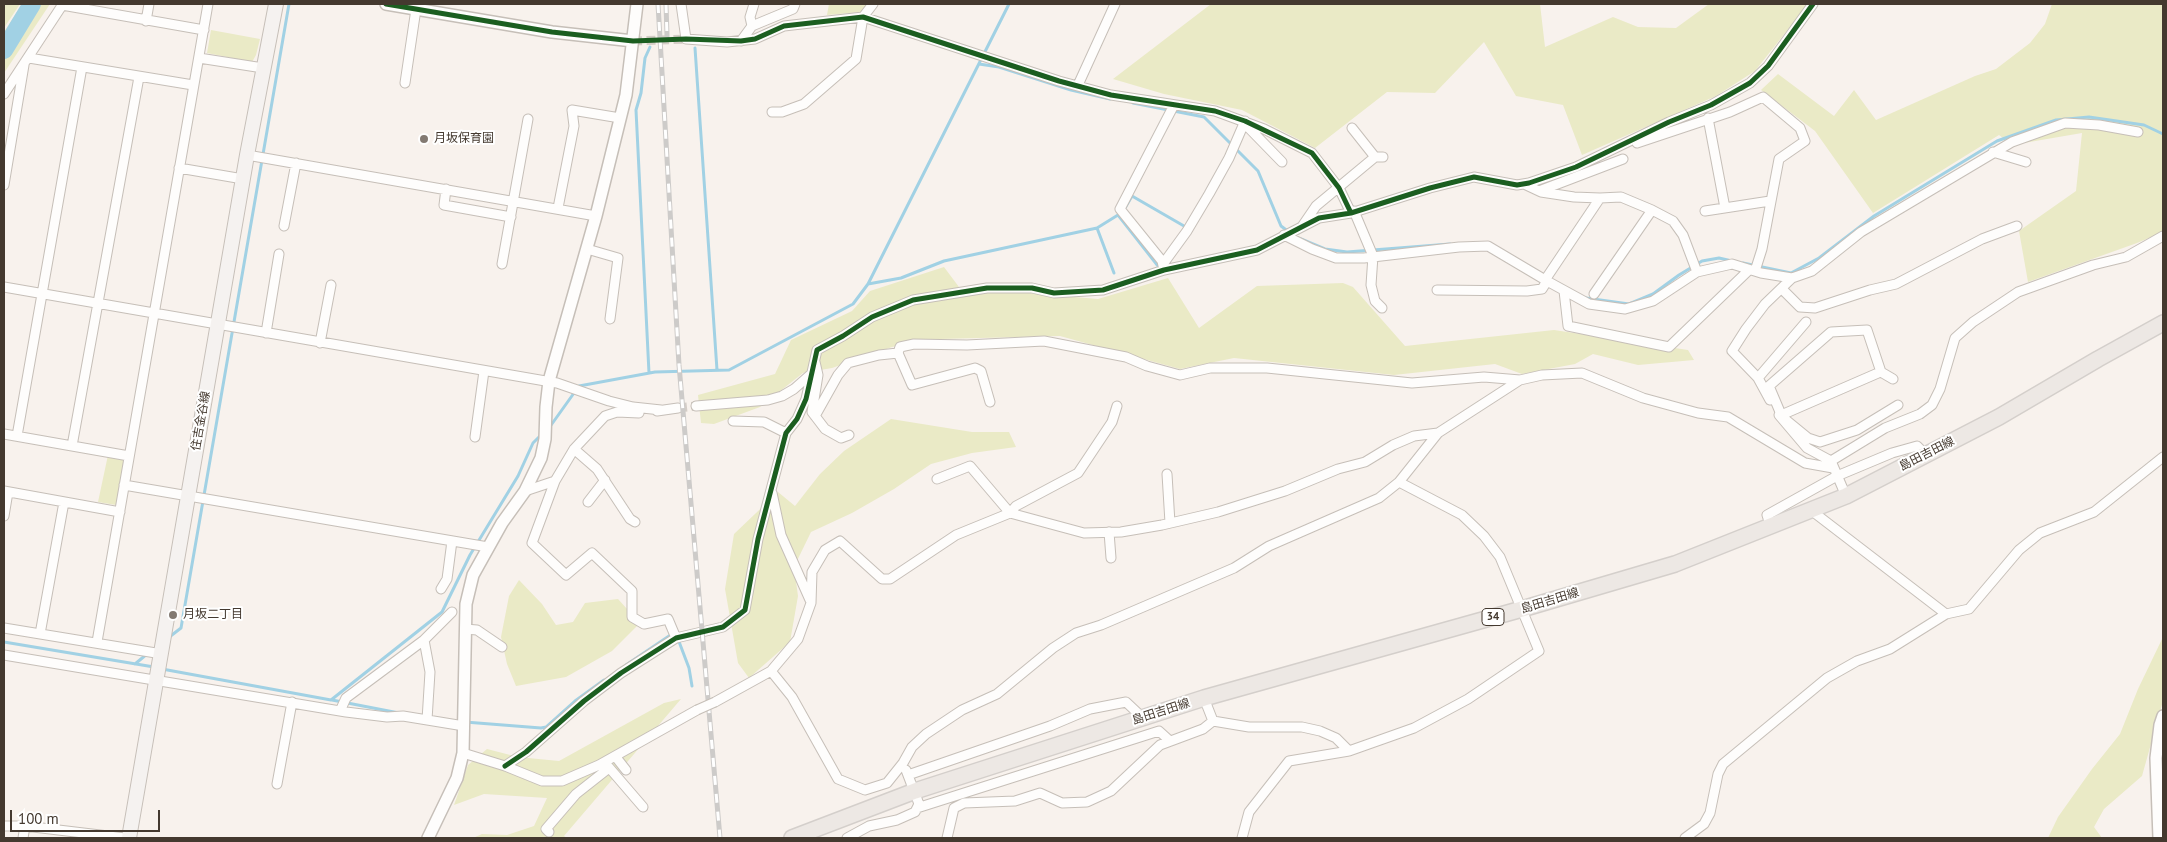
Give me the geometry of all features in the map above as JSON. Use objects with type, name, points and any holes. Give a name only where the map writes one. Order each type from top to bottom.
[{"type":"main road","name":"住吉金谷線","points":[[129,838],[157,661],[165,632],[192,497],[222,326],[243,179],[252,156],[263,68],[276,4]]},
{"type":"main road","name":"島田吉田線","points":[[792,838],[914,791],[1204,698],[1522,609],[1674,564],[1812,511],[1926,455],[1999,417],[2163,323]]},
{"type":"street","points":[[4,94],[62,4],[146,21],[204,30]]},
{"type":"street","points":[[146,21],[149,4]]},
{"type":"street","points":[[97,642],[208,4]]},
{"type":"street","points":[[386,4],[552,32],[633,41]]},
{"type":"street","points":[[428,838],[457,778],[463,753],[466,604],[473,575],[486,546],[525,491],[540,458],[545,439],[546,407],[550,382],[596,216],[626,96],[637,4]]},
{"type":"street","points":[[681,4],[686,39],[741,41],[755,39],[784,26],[863,17],[1078,86],[1111,95],[1215,110],[1244,122],[1312,153],[1339,188],[1373,255],[1371,285],[1375,301],[1382,308]]},
{"type":"street","points":[[752,26],[750,17],[754,4]]},
{"type":"street","points":[[741,41],[752,26],[793,10],[795,4]]},
{"type":"street","points":[[772,112],[782,112],[804,104],[856,59],[863,17],[873,4]]},
{"type":"street","points":[[1078,86],[1115,4]]},
{"type":"street","points":[[504,766],[526,752],[584,701],[621,673],[677,636],[723,627],[744,610],[758,539],[786,433],[797,419],[806,399],[817,350],[872,317],[913,300],[987,288],[1032,288],[1054,293],[1103,290],[1164,267],[1257,250],[1319,218],[1352,212],[1474,177],[1517,185],[1576,167],[1669,122],[1711,105],[1750,83],[1768,66],[1813,4]]},
{"type":"street","points":[[405,83],[416,9]]},
{"type":"street","points":[[199,58],[263,68]]},
{"type":"street","points":[[26,61],[82,67],[194,85]]},
{"type":"street","points":[[4,184],[26,61]]},
{"type":"street","points":[[17,436],[82,67]]},
{"type":"street","points":[[72,446],[139,77]]},
{"type":"street","points":[[1564,291],[1568,326],[1670,347],[1753,270],[1759,260],[1780,159],[1805,140],[1800,128],[1763,97],[1730,112],[1635,144],[1629,141]]},
{"type":"street","points":[[1164,267],[1123,213],[1174,105]]},
{"type":"street","points":[[558,208],[574,126],[572,110],[620,118]]},
{"type":"street","points":[[1708,118],[1724,208]]},
{"type":"street","points":[[502,264],[528,119]]},
{"type":"street","points":[[1164,267],[1187,231],[1231,153],[1244,122]]},
{"type":"street","points":[[1244,122],[1282,162]]},
{"type":"street","points":[[1845,494],[1835,471],[1807,448],[1782,418],[1758,378],[1732,351],[1766,304],[1792,278],[1812,271],[1861,232],[2012,142],[2065,123],[2099,125],[2138,132]]},
{"type":"street","points":[[1299,228],[1316,206],[1379,157],[1352,128]]},
{"type":"street","points":[[1993,152],[2026,162]]},
{"type":"street","points":[[252,156],[596,216]]},
{"type":"street","points":[[1539,191],[1623,159]]},
{"type":"street","points":[[284,226],[296,163]]},
{"type":"street","points":[[179,168],[243,179]]},
{"type":"street","points":[[1524,184],[1539,191],[1574,197],[1621,197],[1652,210],[1673,221],[1683,234],[1697,271]]},
{"type":"street","points":[[446,190],[444,205],[510,217]]},
{"type":"street","points":[[1437,290],[1542,290],[1545,280],[1600,198]]},
{"type":"street","points":[[1705,212],[1770,201]]},
{"type":"street","points":[[1594,294],[1652,210]]},
{"type":"street","points":[[1782,289],[1800,307],[1815,308],[1870,290],[1896,284],[1982,239],[2017,226]]},
{"type":"street","points":[[1285,234],[1312,250],[1336,258],[1364,258],[1373,255],[1488,246],[1589,304],[1625,309],[1653,301],[1697,271],[1732,264],[1792,278]]},
{"type":"street","points":[[1771,526],[1767,515],[1835,471],[1885,428],[1920,414],[1932,405],[1940,389],[1955,338],[1974,322],[2018,292],[2094,265],[2126,257],[2163,236]]},
{"type":"street","points":[[587,249],[618,258],[610,319]]},
{"type":"street","points":[[266,333],[279,254]]},
{"type":"street","points":[[320,343],[331,285]]},
{"type":"street","points":[[4,287],[550,382],[609,401],[633,407],[661,410]]},
{"type":"street","points":[[1758,378],[1806,322]]},
{"type":"street","points":[[1894,379],[1881,372],[1867,330],[1831,332],[1769,386],[1782,418],[1790,421],[1808,438],[1820,442],[1857,430],[1898,405]]},
{"type":"street","points":[[990,402],[981,371],[975,368],[912,385],[898,353],[900,347],[914,344],[967,345],[1044,341],[1126,357],[1147,366],[1180,375],[1210,368],[1267,368],[1412,383],[1484,377],[1520,380],[1542,375],[1582,373],[1643,398],[1698,413],[1728,417],[1805,463],[1835,471],[1917,446],[1926,455]]},
{"type":"street","points":[[815,416],[838,375],[848,363],[879,355],[898,353]]},
{"type":"street","points":[[814,360],[818,375],[812,412],[825,429],[841,438],[848,435]]},
{"type":"street","points":[[474,437],[484,371]]},
{"type":"street","points":[[1782,418],[1786,413],[1881,372]]},
{"type":"street","points":[[696,406],[768,400],[782,396],[794,389],[811,374]]},
{"type":"street","points":[[771,671],[792,697],[838,779],[865,790],[887,783],[903,763],[912,747],[926,734],[962,710],[997,694],[1053,648],[1076,633],[1101,625],[1234,568],[1269,546],[1379,498],[1399,482],[1438,433],[1520,380]]},
{"type":"street","points":[[549,832],[546,829],[576,794],[615,756],[771,671],[798,639],[811,603],[812,572],[824,550],[840,541],[882,579],[890,579],[956,535],[1010,513],[1016,506],[1078,473],[1112,422],[1118,406]]},
{"type":"street","points":[[677,636],[668,619],[644,624],[632,617],[632,592],[592,553],[566,575],[532,543],[555,481],[574,449],[605,416],[617,412],[645,413],[678,408]]},
{"type":"street","points":[[733,422],[764,422],[786,433]]},
{"type":"street","points":[[937,479],[970,466],[1010,513],[1084,532],[1109,532],[1170,523],[1218,512],[1285,491],[1338,469],[1365,462],[1393,445],[1414,436],[1438,433]]},
{"type":"street","points":[[4,434],[129,456]]},
{"type":"street","points":[[574,449],[597,469],[630,518],[635,522]]},
{"type":"street","points":[[1685,838],[1704,824],[1710,813],[1718,774],[1724,764],[1827,678],[1857,661],[1890,649],[1946,614],[1969,610],[2019,550],[2040,532],[2094,512],[2163,457]]},
{"type":"street","points":[[1167,474],[1170,523]]},
{"type":"street","points":[[588,502],[605,480]]},
{"type":"street","points":[[525,491],[555,481]]},
{"type":"street","points":[[1242,838],[1249,812],[1289,761],[1349,750],[1414,728],[1468,699],[1539,651],[1500,557],[1484,536],[1462,515],[1399,482]]},
{"type":"street","points":[[124,485],[486,546]]},
{"type":"street","points":[[4,516],[6,491],[120,512]]},
{"type":"street","points":[[771,491],[781,535],[811,603]]},
{"type":"street","points":[[40,634],[64,502]]},
{"type":"street","points":[[1812,511],[1946,614]]},
{"type":"street","points":[[1109,532],[1111,558]]},
{"type":"street","points":[[441,589],[447,579],[452,541]]},
{"type":"street","points":[[340,710],[346,698],[424,640],[452,612]]},
{"type":"street","points":[[4,628],[97,642],[292,702],[340,710],[427,716],[464,722]]},
{"type":"street","points":[[465,629],[477,630],[502,647]]},
{"type":"street","points":[[424,640],[430,672],[427,716]]},
{"type":"street","points":[[4,655],[157,661]]},
{"type":"street","points":[[1204,698],[1213,721]]},
{"type":"street","points":[[277,784],[292,702]]},
{"type":"street","points":[[908,775],[1050,726],[1090,709],[1126,702],[1143,718]]},
{"type":"street","points":[[2159,838],[2156,758],[2163,716]]},
{"type":"street","points":[[947,838],[954,808],[964,803],[1014,801],[1040,793],[1062,803],[1087,802],[1110,790],[1160,745],[1202,729],[1213,721],[1249,727],[1302,727],[1320,731],[1336,738],[1349,750]]},
{"type":"street","points":[[846,838],[869,826],[897,820],[915,812],[918,808],[1158,731],[1170,741]]},
{"type":"street","points":[[463,753],[542,781],[562,781],[607,765]]},
{"type":"street","points":[[615,756],[626,770]]},
{"type":"street","points":[[903,763],[919,804],[918,808]]},
{"type":"street","points":[[607,765],[644,807]]},
{"type":"street","points":[[4,826],[24,826],[125,838]]},
{"type":"street","points":[[23,838],[24,826]]},
{"type":"green space","points":[[4,4],[20,4],[4,28]]},
{"type":"green space","points":[[22,4],[50,4],[4,73],[4,32]]},
{"type":"green space","points":[[829,4],[869,4],[861,12],[827,15]]},
{"type":"green space","points":[[1211,4],[1540,4],[1545,47],[1613,17],[1638,27],[1676,28],[1709,4],[1808,4],[1755,71],[1716,96],[1582,155],[1563,105],[1516,96],[1484,42],[1435,93],[1387,92],[1315,148],[1242,110],[1164,94],[1113,79]]},
{"type":"green space","points":[[2052,4],[2163,4],[2163,232],[2028,282],[2019,231],[2076,191],[2082,133],[2012,145],[1999,135],[1873,213],[1815,131],[1761,90],[1778,74],[1834,116],[1854,90],[1876,120],[1975,76],[1996,69],[2030,43],[2045,24]]},
{"type":"green space","points":[[211,30],[260,39],[252,62],[207,53]]},
{"type":"green space","points":[[944,267],[959,287],[1098,299],[1168,278],[1199,328],[1257,286],[1343,283],[1353,287],[1405,346],[1554,330],[1688,350],[1694,360],[1638,365],[1593,354],[1575,364],[1522,374],[1495,364],[1394,375],[1234,358],[1180,369],[1060,336],[940,339],[892,347],[832,368],[803,373],[760,407],[714,424],[701,423],[698,395],[775,374],[791,340],[852,311],[870,291]]},
{"type":"green space","points":[[891,419],[972,432],[1009,432],[1016,447],[972,453],[931,464],[894,489],[852,513],[811,532],[794,567],[798,596],[790,642],[749,678],[738,663],[725,589],[734,534],[778,492],[795,506],[820,474],[844,451]]},
{"type":"green space","points":[[108,455],[126,458],[116,505],[98,502]]},
{"type":"green space","points":[[519,580],[542,604],[556,625],[573,622],[585,603],[618,599],[638,625],[612,651],[566,677],[516,686],[507,664],[501,637],[509,596]]},
{"type":"green space","points":[[2163,637],[2163,701],[2142,776],[2104,809],[2094,827],[2102,838],[2048,838],[2058,817],[2120,734],[2138,689]]},
{"type":"green space","points":[[681,699],[564,836],[567,838],[473,838],[482,834],[507,835],[534,826],[547,798],[484,794],[454,805],[468,765],[487,749],[518,757],[559,761],[664,703]]},
{"type":"waterway","points":[[4,50],[32,4]]},
{"type":"waterway","points":[[168,638],[181,628],[289,4]]},
{"type":"waterway","points":[[549,428],[579,386],[655,372],[729,370],[853,304],[868,284],[1009,4]]},
{"type":"waterway","points":[[649,373],[636,110],[641,93],[645,58],[650,47]]},
{"type":"waterway","points":[[695,48],[717,370]]},
{"type":"waterway","points":[[979,64],[999,67],[1071,90],[1110,99]]},
{"type":"waterway","points":[[1133,103],[1204,117],[1258,171],[1281,226],[1289,232]]},
{"type":"waterway","points":[[1743,263],[1791,273],[1819,258],[1874,216],[1997,141],[2056,120],[2089,117],[2144,125],[2163,134]]},
{"type":"waterway","points":[[1125,208],[1132,196],[1184,226]]},
{"type":"waterway","points":[[868,284],[901,278],[944,261],[1097,228],[1118,215],[1158,266]]},
{"type":"waterway","points":[[1097,228],[1114,273]]},
{"type":"waterway","points":[[1301,239],[1325,249],[1347,252],[1450,244]]},
{"type":"waterway","points":[[1586,298],[1629,304],[1653,294],[1702,261],[1719,258],[1732,261]]},
{"type":"waterway","points":[[162,669],[331,700],[442,612],[470,555],[518,476],[533,443],[542,434]]},
{"type":"waterway","points":[[626,665],[672,634]]},
{"type":"waterway","points":[[678,639],[689,668],[692,686]]},
{"type":"waterway","points":[[4,642],[154,667]]},
{"type":"waterway","points":[[135,664],[147,654]]},
{"type":"waterway","points":[[465,722],[546,727],[575,701],[604,680]]},
{"type":"waterway","points":[[332,700],[399,713]]},
{"type":"tunnel","points":[[633,41],[686,39]]},
{"type":"tunnel","points":[[678,408],[696,406]]},
{"type":"railway","points":[[658,4],[679,365],[720,838]]},
{"type":"railway","points":[[666,4],[667,36]]},
{"type":"cycle path","points":[[386,4],[552,32],[633,41],[686,39],[741,41],[755,39],[784,26],[863,17],[1059,81],[1111,95],[1215,111],[1245,121],[1312,153],[1339,188],[1351,213]]},
{"type":"cycle path","points":[[505,766],[526,752],[584,701],[621,673],[676,638],[723,627],[745,610],[758,539],[786,433],[797,419],[806,399],[817,350],[872,317],[913,300],[987,288],[1032,288],[1054,293],[1103,290],[1164,270],[1257,250],[1319,218],[1351,213],[1430,188],[1474,177],[1517,185],[1529,183],[1576,167],[1669,122],[1711,105],[1750,83],[1768,66],[1813,4]]},
{"type":"place","name":"月坂保育園","points":[[424,139]]},
{"type":"place","name":"月坂二丁目","points":[[173,615]]}]
